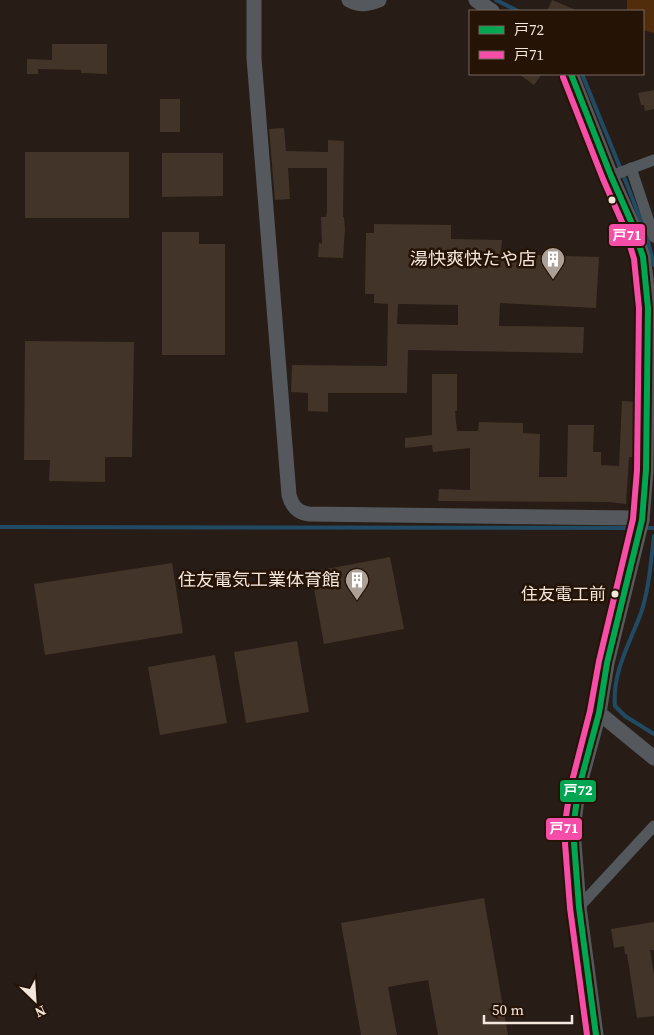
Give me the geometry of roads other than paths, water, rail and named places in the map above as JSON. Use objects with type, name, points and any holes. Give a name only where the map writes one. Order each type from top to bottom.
[{"type":"street","points":[[254,0],[254,58],[281,406],[289,495],[294,508],[309,514],[634,518],[647,523]]},
{"type":"street","points":[[349,0],[356,4],[365,4],[379,0]]},
{"type":"street","points":[[476,0],[491,10]]},
{"type":"street","points":[[571,75],[633,226],[643,258],[646,278],[648,334],[647,523],[636,545],[607,663],[599,713],[578,791],[573,830],[579,907],[596,1035]]},
{"type":"street","points":[[611,176],[654,160]]},
{"type":"street","points":[[631,168],[654,236]]},
{"type":"street","points":[[599,713],[654,758]]},
{"type":"street","points":[[579,907],[654,826]]},
{"type":"waterway","points":[[496,0],[516,10]]},
{"type":"waterway","points":[[582,75],[646,234],[654,265]]},
{"type":"waterway","points":[[0,527],[637,528]]},
{"type":"waterway","points":[[644,528],[654,528]]},
{"type":"waterway","points":[[654,536],[644,604],[619,670],[615,693],[615,706],[625,716],[654,734]]},
{"type":"place","name":"湯快爽快たや店","points":[[553,280]]},
{"type":"place","name":"住友電工前","points":[[615,594]]},
{"type":"place","name":"住友電気工業体育館","points":[[357,601]]}]
